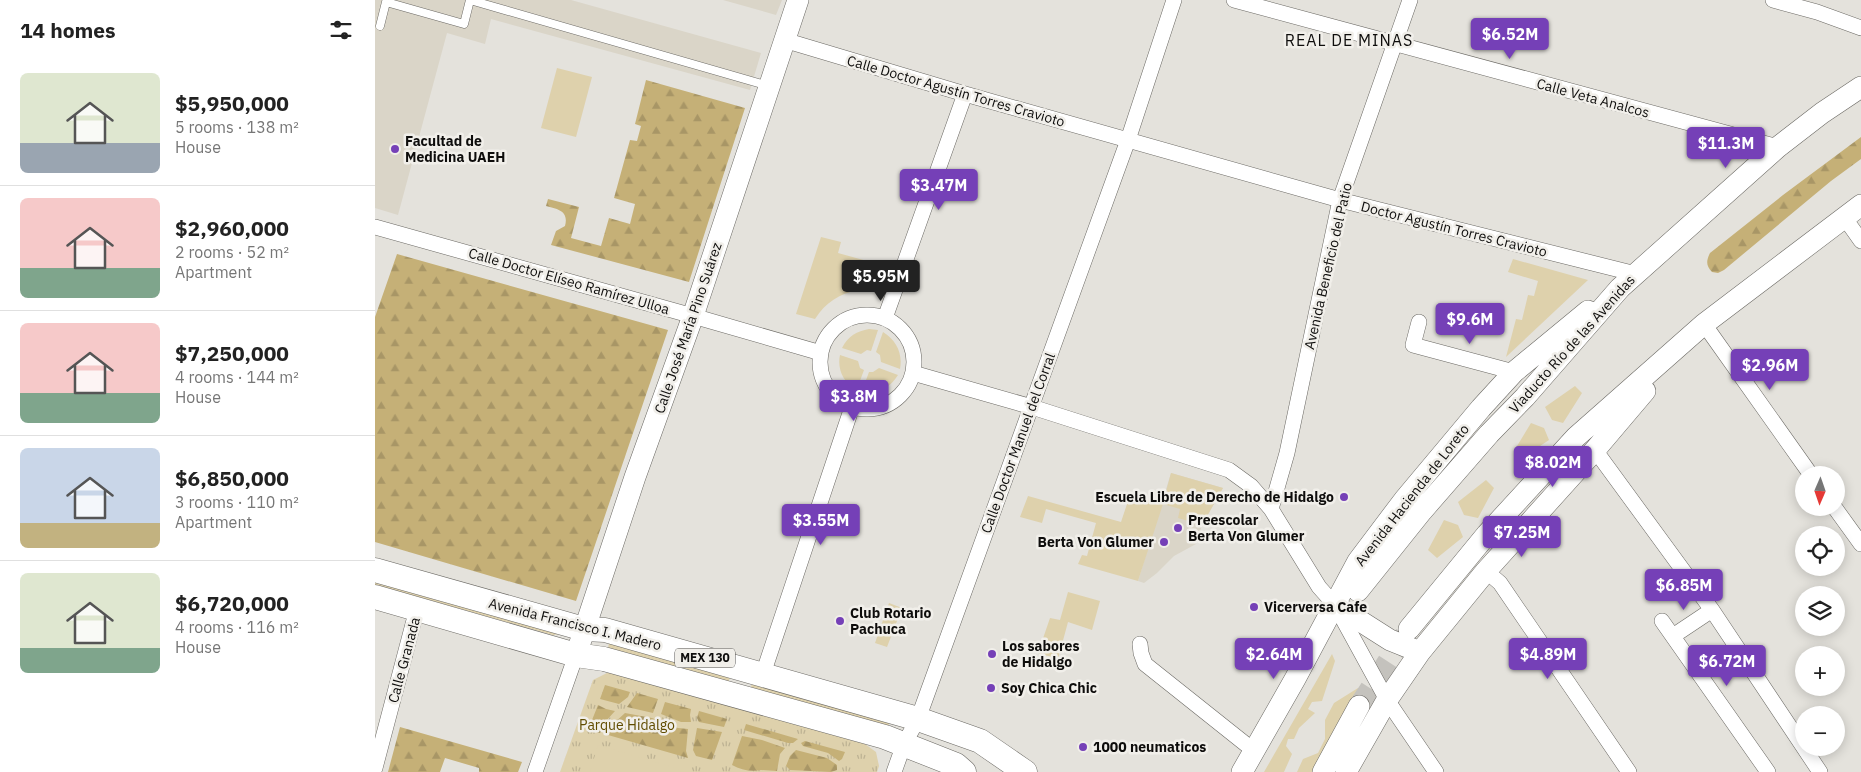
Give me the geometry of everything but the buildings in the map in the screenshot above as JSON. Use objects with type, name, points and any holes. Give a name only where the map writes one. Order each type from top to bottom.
[{"type":"main road","name":"Calle José María Pino Suárez","points":[[576,655],[635,477],[693,316],[798,0]]},
{"type":"main road","name":"Viaducto Río de las Avenidas","points":[[1358,591],[1422,511],[1489,434],[1525,397],[1628,281],[1778,147],[1822,113],[1861,87]]},
{"type":"main road","points":[[1346,772],[1387,700],[1421,652],[1486,571],[1595,450],[1689,340],[1704,324],[1853,211]]},
{"type":"main road","name":"Avenida Hacienda de Loreto","points":[[1242,772],[1358,561],[1404,500],[1481,408],[1514,372],[1572,323],[1628,281]]},
{"type":"main road","points":[[1409,629],[1487,534],[1576,437],[1689,340]]},
{"type":"main road","name":"Avenida Francisco I. Madero","points":[[375,570],[584,629],[605,630],[918,719],[980,741],[1025,772]]},
{"type":"main road","name":"Avenida Francisco I. Madero","points":[[375,597],[576,655],[613,662],[904,744],[956,765],[964,772]]},
{"type":"main road","points":[[1335,605],[1390,640],[1421,652]]},
{"type":"main road","points":[[1323,772],[1359,706]]},
{"type":"street","name":"Calle Doctor Manuel del Corral","points":[[894,772],[904,744],[918,719],[1129,140],[1174,0]]},
{"type":"street","name":"Calle Veta Analcos","points":[[1234,0],[1279,6],[1393,44],[1778,147]]},
{"type":"street","name":"Avenida Beneficio del Patio","points":[[1271,509],[1287,453],[1340,200],[1393,44],[1410,0]]},
{"type":"street","points":[[1773,0],[1819,6],[1861,28]]},
{"type":"street","name":"Calle Doctor Agustín Torres Cravioto","points":[[784,40],[1129,140]]},
{"type":"street","points":[[885,318],[965,94]]},
{"type":"street","name":"Doctor Agustín Torres Cravioto","points":[[1129,140],[1628,281]]},
{"type":"street","points":[[1853,211],[1861,241]]},
{"type":"street","name":"Calle Doctor Elíseo Ramírez Ulloa","points":[[375,227],[821,353]]},
{"type":"street","points":[[871,315],[885,318],[906,334],[912,346],[915,360],[909,385],[901,396],[890,403],[871,409],[852,407],[840,401],[823,380],[820,366],[825,340],[834,329],[845,321],[857,316],[871,315]]},
{"type":"street","points":[[1419,322],[1413,345],[1514,372]]},
{"type":"street","points":[[1704,324],[1805,466]]},
{"type":"street","points":[[913,373],[1031,407],[1229,470],[1251,486],[1271,509],[1319,588],[1335,605],[1387,700],[1436,772]]},
{"type":"street","points":[[763,674],[852,407]]},
{"type":"street","points":[[1595,450],[1712,610],[1820,772]]},
{"type":"street","points":[[1841,516],[1861,544]]},
{"type":"street","points":[[1486,571],[1500,583],[1629,772]]},
{"type":"street","name":"Calle Granada","points":[[375,768],[417,609]]},
{"type":"street","points":[[1673,636],[1712,610]]},
{"type":"street","points":[[1662,620],[1768,772]]},
{"type":"street","points":[[1141,644],[1141,653],[1145,664],[1253,750]]},
{"type":"street","points":[[535,772],[576,655]]},
{"type":"lane","points":[[380,26],[386,2],[464,24],[470,0],[769,86]]},
{"type":"shaded area","name":"Facultad de Medicina UAEH","points":[[375,0],[571,0],[761,53],[750,90],[491,19],[485,44],[447,33],[398,215],[375,208]]},
{"type":"shaded area","points":[[723,0],[782,0],[776,15]]},
{"type":"shaded area","name":"Preescolar Berta Von Glumer","points":[[1171,473],[1223,488],[1202,525],[1196,544],[1174,556],[1144,583],[1138,581]]},
{"type":"green space","points":[[557,68],[592,77],[576,137],[541,128]]},
{"type":"green space","points":[[646,80],[745,108],[689,282],[551,245],[556,231],[565,226],[566,221],[564,214],[555,208],[546,206],[548,199],[579,207],[571,238],[601,246],[609,218],[630,224],[635,204],[614,198],[630,140],[637,141],[641,126],[635,124]]},
{"type":"green space","points":[[1861,137],[1861,159],[1831,181],[1724,270],[1718,273],[1712,272],[1707,263],[1710,253],[1783,195]]},
{"type":"green space","points":[[821,237],[841,242],[838,253],[867,261],[858,290],[833,300],[815,319],[796,314]]},
{"type":"green space","points":[[397,254],[668,330],[576,601],[375,542],[375,317]]},
{"type":"green space","points":[[1513,259],[1588,280],[1506,357],[1516,319],[1522,320],[1528,295],[1534,296],[1538,281],[1508,272]]},
{"type":"green space","points":[[869,329],[878,330],[871,351],[867,350],[861,354],[842,348],[853,335]]},
{"type":"green space","points":[[883,332],[892,339],[897,347],[901,363],[900,369],[881,362],[880,355],[876,352]]},
{"type":"green space","points":[[840,355],[858,361],[860,368],[864,370],[857,389],[852,387],[842,375],[839,365]]},
{"type":"green space","points":[[879,368],[898,375],[883,389],[873,392],[862,391],[869,372]]},
{"type":"green space","points":[[1575,386],[1582,393],[1563,423],[1552,420],[1545,407]]},
{"type":"green space","points":[[1531,423],[1544,428],[1549,440],[1522,458],[1514,451]]},
{"type":"green space","points":[[1171,473],[1223,488],[1202,525],[1178,518],[1180,509],[1163,504],[1138,581],[1078,564],[1082,555],[1087,556],[1096,523],[1046,509],[1042,523],[1020,517],[1028,496],[1121,522],[1130,495],[1163,503]]},
{"type":"green space","points":[[1486,480],[1494,488],[1478,518],[1464,515],[1458,502]]},
{"type":"green space","points":[[1444,520],[1458,525],[1463,537],[1437,558],[1428,550]]},
{"type":"green space","points":[[375,576],[560,634],[553,635],[375,585]]},
{"type":"green space","points":[[1068,592],[1100,601],[1092,630],[1068,622],[1058,659],[1038,653],[1050,618],[1060,620]]},
{"type":"green space","points":[[889,603],[902,608],[887,647],[875,643]]},
{"type":"green space","points":[[609,642],[730,677],[728,684],[608,649]]},
{"type":"green space","points":[[1332,654],[1335,661],[1322,701],[1312,702],[1308,709],[1315,713],[1299,728],[1294,739],[1288,739],[1286,746],[1292,754],[1284,772],[1264,772]]},
{"type":"green space","name":"Parque Hidalgo","points":[[609,672],[865,744],[876,752],[879,766],[877,772],[560,772],[593,680]]},
{"type":"green space","points":[[752,683],[891,721],[886,729],[750,691]]},
{"type":"green space","points":[[605,685],[630,692],[628,697],[619,704],[600,699]]},
{"type":"green space","points":[[1358,688],[1372,711],[1354,699],[1313,772],[1297,772],[1303,759],[1318,753],[1325,739],[1325,720],[1334,703]]},
{"type":"green space","points":[[637,693],[658,699],[653,713],[627,707]]},
{"type":"green space","points":[[665,702],[691,709],[691,722],[681,722],[661,714]]},
{"type":"green space","points":[[598,705],[615,711],[606,721],[600,733],[588,730]]},
{"type":"green space","points":[[699,711],[727,719],[724,727],[699,722],[697,718]]},
{"type":"green space","points":[[625,713],[652,718],[678,728],[688,729],[686,751],[688,758],[608,735],[613,724]]},
{"type":"green space","points":[[746,724],[798,739],[793,743],[788,743],[744,730]]},
{"type":"green space","points":[[400,727],[522,762],[518,772],[479,772],[479,768],[445,758],[440,772],[388,772]]},
{"type":"green space","points":[[697,728],[722,732],[712,760],[696,756],[693,750]]},
{"type":"green space","points":[[742,736],[762,740],[785,748],[780,754],[777,771],[746,770],[732,765]]},
{"type":"green space","points":[[805,741],[845,752],[839,761],[828,753],[803,746],[801,743]]},
{"type":"green space","points":[[598,745],[682,770],[681,772],[590,772]]},
{"type":"green space","points":[[796,750],[827,758],[837,765],[837,770],[831,772],[790,770],[786,766],[790,756]]},
{"type":"tunnel","points":[[1359,706],[1409,629]]},
{"type":"place","name":"Facultad de Medicina UAEH","points":[[395,149]]},
{"type":"place","name":"Escuela Libre de Derecho de Hidalgo","points":[[1344,497]]},
{"type":"place","name":"Preescolar Berta Von Glumer","points":[[1178,528]]},
{"type":"place","name":"Berta Von Glumer","points":[[1164,542]]},
{"type":"place","name":"Vicerversa Cafe","points":[[1254,607]]},
{"type":"place","name":"Club Rotario Pachuca","points":[[840,621]]},
{"type":"place","name":"Los sabores de Hidalgo","points":[[992,654]]},
{"type":"place","name":"Soy Chica Chic","points":[[991,688]]},
{"type":"place","name":"1000 neumaticos","points":[[1083,747]]},
{"type":"district","name":"REAL DE MINAS","points":[[1349,40]]}]
